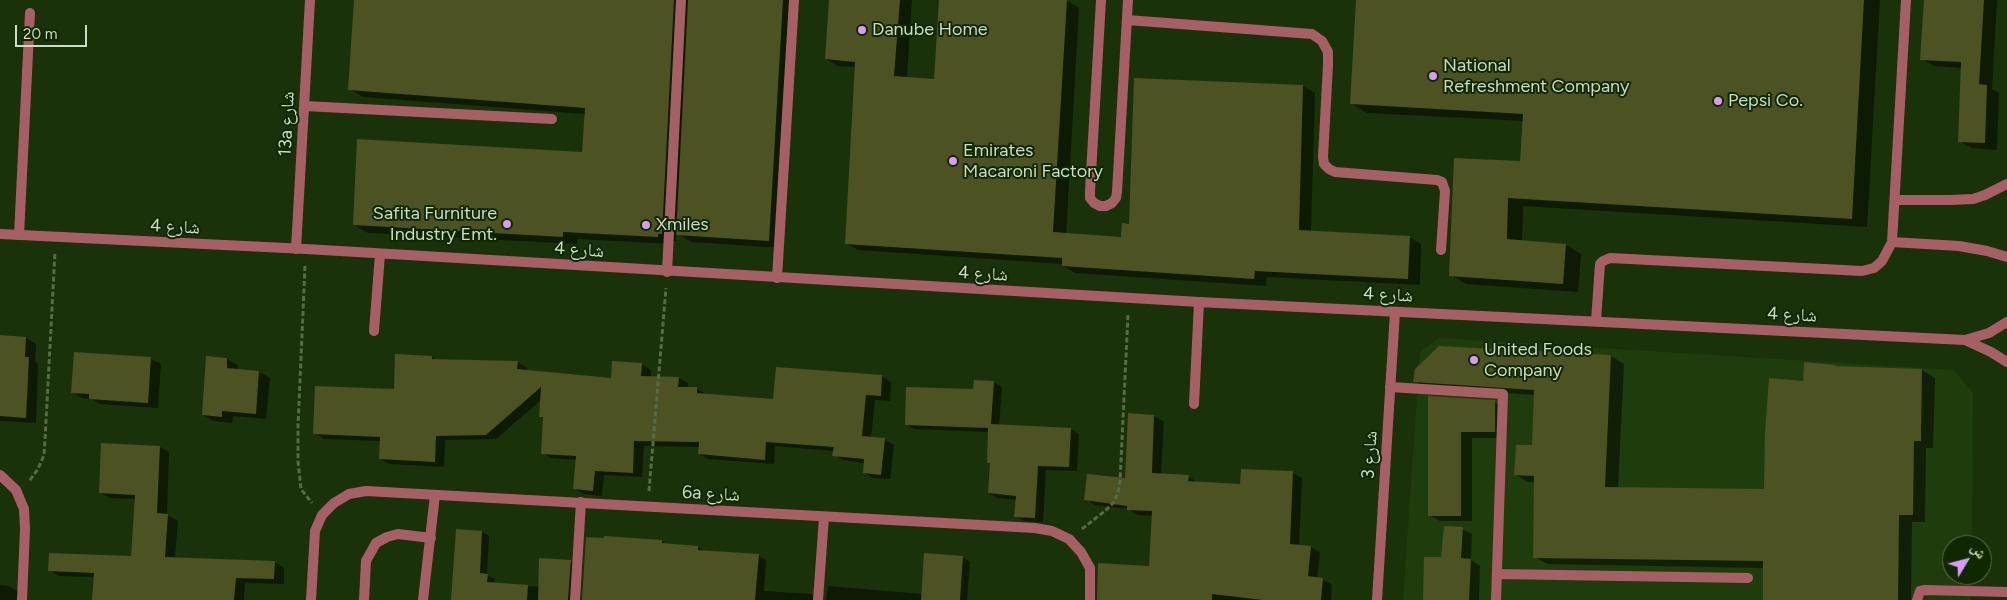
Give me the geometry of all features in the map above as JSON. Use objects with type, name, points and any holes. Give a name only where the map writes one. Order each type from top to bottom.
[{"type":"street","name":"13a شارع","points":[[301,249],[310,0]]},
{"type":"street","points":[[667,272],[681,0]]},
{"type":"street","points":[[777,278],[794,0]]},
{"type":"street","points":[[1101,0],[1090,191],[1090,198],[1100,206],[1106,206],[1116,198],[1128,0]]},
{"type":"street","points":[[1596,321],[1599,269],[1600,264],[1606,259],[1862,271],[1874,268],[1882,261],[1892,242],[1906,0]]},
{"type":"street","points":[[19,235],[30,13]]},
{"type":"street","points":[[1127,20],[1312,34],[1322,41],[1328,52],[1324,164],[1335,172],[1438,180],[1442,182],[1445,190],[1441,250]]},
{"type":"street","points":[[305,106],[552,119]]},
{"type":"street","points":[[1895,200],[1973,199],[2007,184]]},
{"type":"street","name":"شارع 4","points":[[0,234],[301,249],[1199,302],[1965,340],[1989,333],[2007,322]]},
{"type":"street","points":[[1892,242],[1966,246],[2007,257]]},
{"type":"street","points":[[374,331],[380,254]]},
{"type":"street","points":[[1194,404],[1199,302]]},
{"type":"street","name":"شارع 3","points":[[1377,600],[1395,312]]},
{"type":"street","name":"شارع 4","points":[[1965,340],[2007,362]]},
{"type":"street","points":[[1390,387],[1503,394],[1496,600]]},
{"type":"street","points":[[0,474],[16,490],[24,509],[26,529],[22,600]]},
{"type":"street","name":"6a شارع","points":[[311,600],[315,532],[322,515],[334,503],[349,494],[366,491],[1035,528],[1052,531],[1068,539],[1081,552],[1090,568],[1090,600]]},
{"type":"street","points":[[423,600],[436,495]]},
{"type":"street","points":[[575,600],[581,502]]},
{"type":"street","points":[[818,600],[824,517]]},
{"type":"street","points":[[364,600],[366,561],[376,543],[387,536],[398,534],[431,538]]},
{"type":"street","points":[[1497,574],[1748,578]]},
{"type":"street","points":[[1918,600],[1918,593],[1925,590],[2007,592]]},
{"type":"path","points":[[16,490],[28,481],[38,469],[44,455],[56,237]]},
{"type":"path","points":[[301,249],[298,462],[301,489],[322,515]]},
{"type":"path","points":[[648,507],[667,272]]},
{"type":"path","points":[[1068,539],[1105,511],[1113,503],[1118,493],[1129,298]]},
{"type":"shaded area","points":[[1439,338],[1954,370],[1973,393],[1972,535],[1942,535],[1942,585],[1972,585],[1971,600],[1403,600],[1420,352]]},
{"type":"building","points":[[354,0],[674,0],[662,234],[658,234],[658,237],[563,232],[563,237],[353,225],[357,139],[582,152],[585,108],[348,90]]},
{"type":"building","points":[[688,0],[783,0],[769,241],[676,235]]},
{"type":"building","points":[[829,0],[900,0],[894,76],[934,79],[939,0],[1067,0],[1053,232],[1121,237],[1122,223],[1129,224],[1134,78],[1303,85],[1299,230],[1410,236],[1408,279],[1255,271],[1254,279],[1062,266],[1062,258],[845,244],[855,62],[825,59]]},
{"type":"building","name":"Pepsi Co.","points":[[1356,0],[1864,0],[1852,219],[1508,198],[1507,239],[1566,244],[1563,284],[1449,276],[1454,158],[1520,161],[1523,114],[1350,104]]},
{"type":"building","points":[[1924,0],[1984,0],[1979,84],[1987,85],[1985,143],[1958,142],[1961,62],[1920,60]]},
{"type":"building","points":[[0,335],[26,337],[25,357],[29,357],[26,418],[0,416]]},
{"type":"building","points":[[1439,346],[1611,355],[1605,487],[1764,489],[1765,432],[1769,378],[1803,381],[1804,362],[1835,366],[1922,369],[1921,441],[1914,441],[1913,515],[1899,515],[1898,600],[1763,600],[1763,561],[1533,558],[1534,476],[1514,475],[1516,445],[1532,445],[1534,390],[1413,382],[1415,369]]},
{"type":"building","points":[[74,352],[151,357],[148,403],[89,399],[89,394],[71,393]]},
{"type":"building","points":[[395,354],[432,356],[432,359],[518,361],[517,369],[611,378],[612,361],[642,363],[641,376],[679,377],[678,387],[697,387],[697,393],[773,399],[776,367],[882,375],[881,396],[866,395],[862,436],[885,438],[881,475],[863,473],[864,459],[832,456],[834,447],[766,442],[765,460],[698,454],[699,442],[634,441],[633,473],[595,471],[593,491],[573,489],[576,456],[541,454],[543,417],[539,417],[541,387],[486,435],[436,436],[435,462],[379,459],[380,437],[313,434],[315,386],[394,389]]},
{"type":"building","points":[[206,356],[227,358],[227,368],[259,371],[256,414],[222,411],[222,417],[202,415]]},
{"type":"building","points":[[974,380],[994,381],[991,424],[1071,428],[1069,467],[1038,466],[1035,518],[1014,517],[1016,496],[988,493],[990,463],[987,463],[988,428],[905,425],[906,387],[973,389]]},
{"type":"building","points":[[1428,396],[1495,400],[1495,432],[1461,432],[1461,516],[1428,516]]},
{"type":"building","points":[[1128,413],[1154,415],[1152,473],[1189,475],[1188,481],[1240,484],[1241,469],[1293,471],[1290,544],[1311,546],[1308,576],[1323,578],[1321,600],[1263,600],[1212,594],[1212,600],[1097,600],[1098,563],[1149,566],[1152,511],[1127,510],[1127,506],[1084,500],[1087,474],[1125,478]]},
{"type":"building","points":[[101,443],[160,446],[157,513],[168,514],[165,557],[275,561],[274,579],[236,578],[234,600],[92,600],[94,573],[48,571],[49,553],[131,556],[135,495],[99,493]]},
{"type":"building","points":[[1444,526],[1463,527],[1461,558],[1471,559],[1469,600],[1423,600],[1424,557],[1441,557]]},
{"type":"building","points":[[456,529],[482,531],[480,573],[488,574],[487,582],[528,585],[527,600],[451,600]]},
{"type":"building","points":[[604,536],[662,540],[662,543],[698,546],[698,550],[759,554],[755,600],[582,600],[586,537],[604,538]]},
{"type":"building","points":[[924,553],[963,556],[960,600],[921,600]]},
{"type":"building","points":[[539,558],[571,560],[568,600],[538,600]]},
{"type":"place","name":"Danube Home","points":[[862,30]]},
{"type":"place","name":"National Refreshment Company","points":[[1433,76]]},
{"type":"place","name":"Pepsi Co.","points":[[1718,101]]},
{"type":"place","name":"Emirates Macaroni Factory","points":[[953,161]]},
{"type":"place","name":"Safita Furniture Industry Emt.","points":[[507,224]]},
{"type":"place","name":"Xmiles","points":[[646,225]]},
{"type":"place","name":"United Foods Company","points":[[1474,360]]}]
